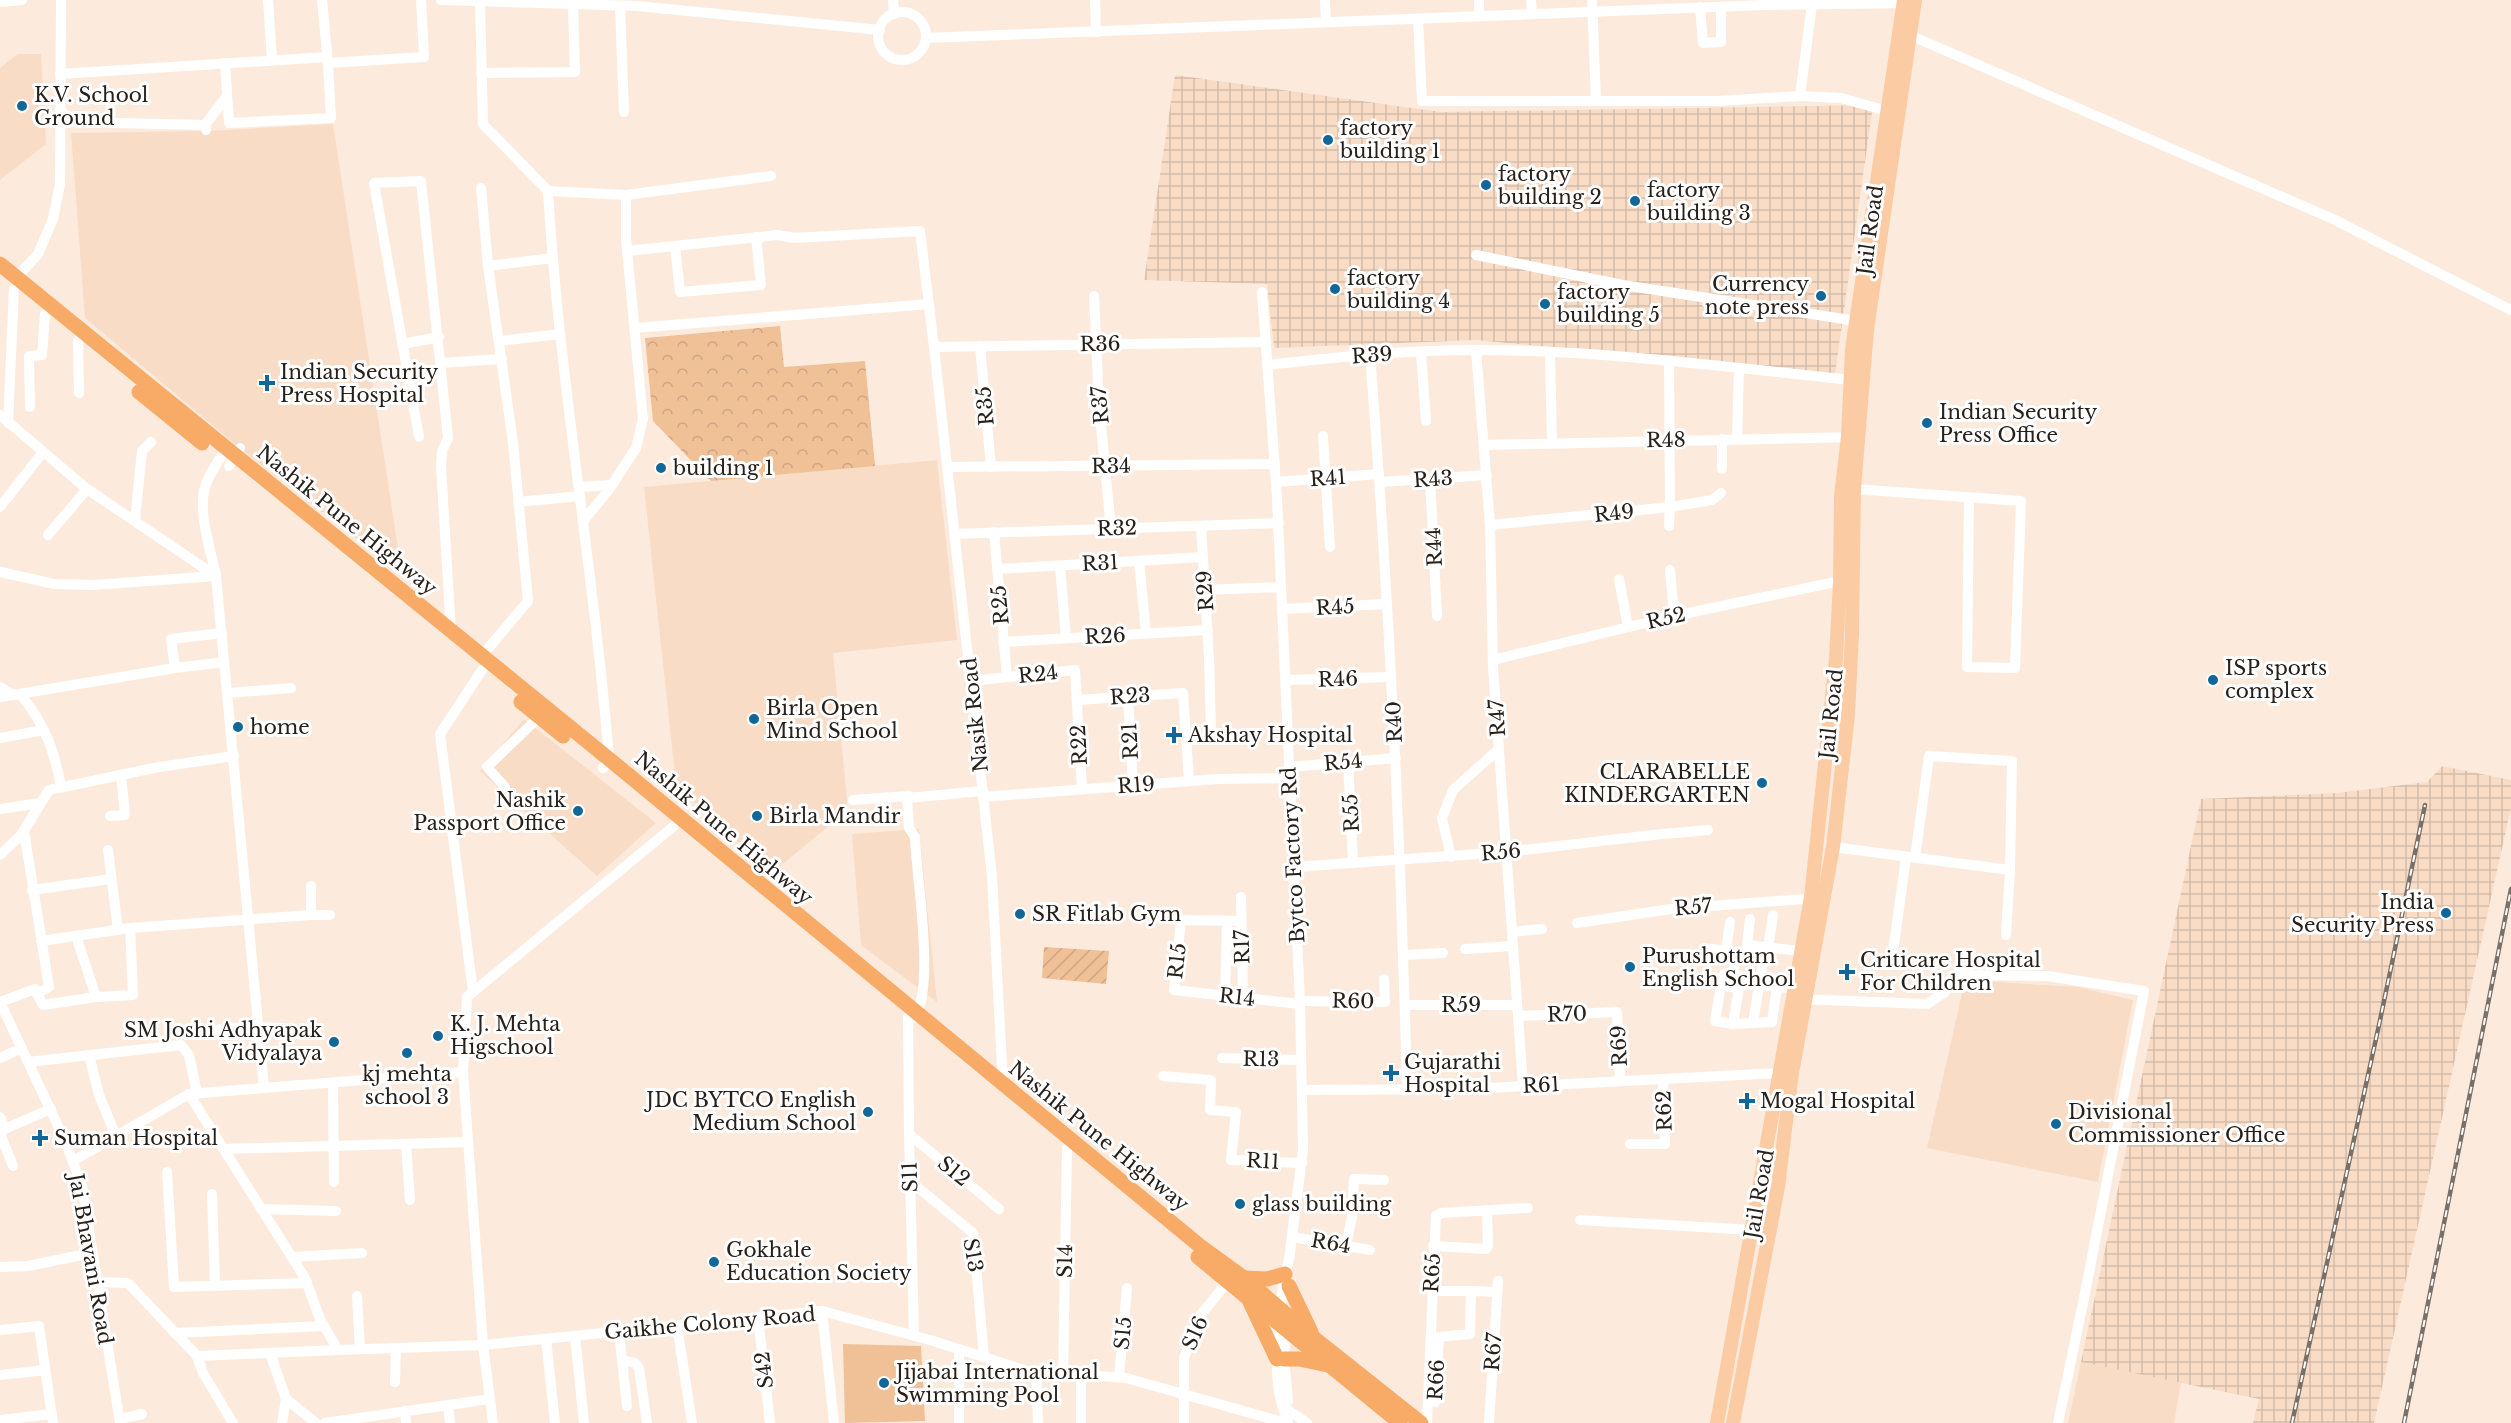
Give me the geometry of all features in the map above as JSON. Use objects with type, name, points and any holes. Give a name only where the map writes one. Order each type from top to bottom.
[{"type":"highway","name":"Nashik Pune Highway","points":[[0,264],[10,281],[45,314],[230,455],[913,1017],[1067,1149],[1248,1298],[1314,1338],[1421,1423]]},
{"type":"highway","name":"Nashik Pune Highway","points":[[10,281],[451,633],[539,717],[606,764],[674,826],[913,1017],[1003,1085],[1200,1246],[1244,1278],[1331,1366],[1400,1423]]},
{"type":"highway","points":[[1244,1278],[1267,1279],[1288,1273],[1314,1338]]},
{"type":"highway","points":[[1248,1298],[1281,1359],[1299,1359],[1331,1366]]},
{"type":"main road","name":"Jail Road","points":[[1718,1423],[1779,1073],[1799,994],[1800,951],[1817,898],[1836,659],[1841,496],[1853,437],[1851,380],[1857,321],[1883,184],[1887,111],[1909,1]]},
{"type":"main road","points":[[1733,1423],[1778,1187],[1799,994],[1817,898],[1833,847],[1848,715],[1851,661],[1853,437],[1883,184],[1904,32]]},
{"type":"main road","points":[[1836,659],[1851,661]]},
{"type":"street","points":[[0,2],[22,0]]},
{"type":"street","points":[[61,0],[60,184],[53,219],[38,254],[10,281],[5,422],[87,489],[216,576]]},
{"type":"street","points":[[268,0],[272,60]]},
{"type":"street","points":[[225,63],[229,123],[330,118],[328,60],[322,0]]},
{"type":"street","points":[[60,74],[272,60],[424,57],[421,0]]},
{"type":"street","points":[[441,0],[620,6],[637,3],[880,30]]},
{"type":"street","points":[[893,0],[894,14]]},
{"type":"street","points":[[1095,0],[1096,32]]},
{"type":"street","points":[[1325,0],[1326,22]]},
{"type":"street","points":[[1479,0],[1479,16]]},
{"type":"street","points":[[1531,0],[1532,14]]},
{"type":"street","points":[[1592,0],[1596,101]]},
{"type":"street","points":[[926,38],[1700,8],[1764,3],[1909,1]]},
{"type":"street","points":[[480,2],[483,124],[548,191],[560,334],[604,696],[606,764]]},
{"type":"street","points":[[1800,96],[1808,3]]},
{"type":"street","points":[[481,73],[575,72],[573,5]]},
{"type":"street","points":[[620,6],[624,112]]},
{"type":"street","points":[[1700,8],[1703,43],[1721,42],[1721,7]]},
{"type":"street","points":[[902,13],[917,18],[926,30],[925,45],[916,56],[909,59],[895,59],[880,46],[880,30],[883,22],[894,14],[902,13]]},
{"type":"street","points":[[1418,19],[1422,101],[1717,101],[1800,96],[1841,98],[1887,111]]},
{"type":"street","points":[[1904,32],[2333,219],[2511,310]]},
{"type":"street","points":[[60,110],[73,122],[205,128],[227,96]]},
{"type":"street","points":[[548,191],[626,195],[771,176]]},
{"type":"street","points":[[419,437],[374,183],[421,181],[448,438],[442,451],[441,466],[451,633]]},
{"type":"street","points":[[473,992],[440,734],[481,663],[528,601],[499,341],[488,266],[481,188]]},
{"type":"street","points":[[583,521],[636,448],[643,419],[627,251],[626,195]]},
{"type":"street","name":"Nasik Road","points":[[756,237],[778,235],[795,238],[920,231],[992,877],[1003,1085]]},
{"type":"street","points":[[627,251],[756,237],[761,285],[681,292],[675,246]]},
{"type":"street","points":[[1476,255],[1623,285],[1857,321]]},
{"type":"street","points":[[488,266],[552,258]]},
{"type":"street","name":"Bytco Factory Rd","points":[[1262,292],[1275,464],[1286,680],[1302,1090],[1302,1163],[1288,1273],[1281,1359],[1288,1401],[1287,1423]]},
{"type":"street","name":"R37","points":[[1094,296],[1095,344],[1111,528]]},
{"type":"street","points":[[635,328],[929,304]]},
{"type":"street","points":[[30,407],[29,356],[42,355],[45,314]]},
{"type":"street","points":[[499,341],[560,334]]},
{"type":"street","points":[[402,344],[439,337]]},
{"type":"street","points":[[78,341],[79,393]]},
{"type":"street","name":"R36","points":[[934,346],[1266,342]]},
{"type":"street","name":"R35","points":[[980,346],[991,467]]},
{"type":"street","name":"R39","points":[[1268,365],[1370,354],[1476,350],[1670,361],[1851,380]]},
{"type":"street","name":"R47","points":[[1476,350],[1491,525],[1493,660],[1523,1086]]},
{"type":"street","points":[[1421,352],[1426,421]]},
{"type":"street","points":[[1550,353],[1552,443]]},
{"type":"street","name":"R40","points":[[1370,354],[1380,478],[1396,758],[1407,1090]]},
{"type":"street","points":[[441,363],[501,358]]},
{"type":"street","points":[[1669,526],[1670,361]]},
{"type":"street","points":[[1737,439],[1738,368]]},
{"type":"street","points":[[1323,436],[1330,547]]},
{"type":"street","name":"R48","points":[[1484,445],[1853,437]]},
{"type":"street","points":[[1722,439],[1722,469]]},
{"type":"street","points":[[135,520],[142,451],[151,442]]},
{"type":"street","points":[[0,507],[43,452]]},
{"type":"street","points":[[230,455],[209,477],[204,492],[204,513],[216,576],[222,633],[264,1088]]},
{"type":"street","name":"R34","points":[[948,468],[1275,464]]},
{"type":"street","name":"R43","points":[[1380,478],[1430,479],[1486,475]]},
{"type":"street","name":"R41","points":[[1276,482],[1326,478],[1380,478]]},
{"type":"street","name":"R44","points":[[1430,479],[1437,616]]},
{"type":"street","points":[[518,502],[611,485]]},
{"type":"street","points":[[48,535],[87,489]]},
{"type":"street","points":[[1854,489],[2020,501],[2015,668],[1968,667],[1969,498]]},
{"type":"street","name":"R49","points":[[1491,525],[1670,507],[1712,500],[1721,493]]},
{"type":"street","name":"R32","points":[[955,534],[1278,523]]},
{"type":"street","name":"R29","points":[[1201,526],[1208,630],[1211,732]]},
{"type":"street","name":"R25","points":[[994,532],[1007,677]]},
{"type":"street","name":"R31","points":[[997,569],[1203,558]]},
{"type":"street","points":[[1139,561],[1146,633]]},
{"type":"street","points":[[1060,566],[1066,638]]},
{"type":"street","points":[[1670,570],[1674,616]]},
{"type":"street","points":[[0,572],[54,584],[93,585],[216,576]]},
{"type":"street","points":[[1619,579],[1629,627]]},
{"type":"street","name":"R52","points":[[1493,660],[1674,616],[1840,581]]},
{"type":"street","points":[[1205,590],[1281,587]]},
{"type":"street","name":"R45","points":[[1282,609],[1387,604]]},
{"type":"street","name":"R26","points":[[1003,642],[1208,630]]},
{"type":"street","points":[[175,668],[171,639],[222,633]]},
{"type":"street","points":[[0,697],[224,662]]},
{"type":"street","name":"R24","points":[[971,681],[1075,670],[1077,700]]},
{"type":"street","name":"R46","points":[[1286,680],[1391,677]]},
{"type":"street","points":[[0,687],[12,694],[21,695],[39,718],[56,760],[61,787]]},
{"type":"street","points":[[227,693],[291,688]]},
{"type":"street","name":"R23","points":[[1077,700],[1184,693],[1189,781]]},
{"type":"street","name":"R21","points":[[1128,696],[1132,785]]},
{"type":"street","name":"R22","points":[[1077,700],[1082,789]]},
{"type":"street","points":[[505,787],[487,767],[539,717]]},
{"type":"street","points":[[0,738],[44,730]]},
{"type":"street","points":[[1451,857],[1442,818],[1453,790],[1499,749]]},
{"type":"street","points":[[0,855],[24,831],[48,790],[234,756]]},
{"type":"street","points":[[1893,952],[1929,756],[2012,760],[2006,935]]},
{"type":"street","name":"R54","points":[[1289,772],[1348,762],[1396,758]]},
{"type":"street","name":"R55","points":[[1348,762],[1353,863]]},
{"type":"street","name":"R19","points":[[853,800],[1082,789],[1289,772]]},
{"type":"street","points":[[110,816],[125,815],[121,775]]},
{"type":"street","name":"S11","points":[[909,796],[907,800],[908,824],[915,837],[925,956],[923,985],[913,1017],[909,1134],[914,1336]]},
{"type":"street","points":[[0,808],[40,803]]},
{"type":"street","points":[[493,1423],[483,1345],[463,1072],[467,997],[674,826]]},
{"type":"street","name":"R56","points":[[1294,867],[1451,857],[1708,830]]},
{"type":"street","points":[[24,831],[32,890],[50,987],[37,994]]},
{"type":"street","points":[[1833,847],[2010,870]]},
{"type":"street","points":[[108,850],[118,930]]},
{"type":"street","points":[[32,890],[111,879]]},
{"type":"street","points":[[311,886],[311,915]]},
{"type":"street","name":"R17","points":[[1241,897],[1243,998]]},
{"type":"street","name":"R57","points":[[1577,923],[1671,909],[1817,898]]},
{"type":"street","points":[[41,941],[130,928],[330,915]]},
{"type":"street","points":[[1753,1023],[1758,985],[1773,915]]},
{"type":"street","points":[[1712,949],[1746,953],[1750,919]]},
{"type":"street","name":"R15","points":[[1174,990],[1181,920],[1241,921]]},
{"type":"street","points":[[1225,996],[1227,921]]},
{"type":"street","points":[[1730,922],[1733,975]]},
{"type":"street","points":[[0,1002],[35,989],[43,1005],[96,997],[133,995],[130,928]]},
{"type":"street","points":[[1512,932],[1542,930]]},
{"type":"street","points":[[76,936],[96,997]]},
{"type":"street","points":[[1747,945],[1800,951]]},
{"type":"street","points":[[1465,949],[1513,946]]},
{"type":"street","points":[[1404,955],[1443,953]]},
{"type":"street","points":[[1734,1024],[1743,986],[1741,976],[1722,975],[1715,1022],[1734,1024],[1772,1022],[1777,987]]},
{"type":"street","points":[[1721,985],[1758,985],[1777,987],[1799,994],[1927,1004],[1945,992],[1953,975],[2047,976],[2144,991],[2058,1423]]},
{"type":"street","name":"R60","points":[[1300,1002],[1385,1002],[1384,979]]},
{"type":"street","name":"R14","points":[[1174,990],[1300,1002]]},
{"type":"street","name":"Jai Bhavani Road","points":[[0,1002],[51,1109],[82,1185],[91,1253],[120,1421]]},
{"type":"street","name":"R59","points":[[1405,1005],[1517,1010]]},
{"type":"street","name":"R70","points":[[1517,1010],[1617,1012]]},
{"type":"street","name":"R69","points":[[1617,1012],[1620,1081]]},
{"type":"street","points":[[212,1030],[283,1028]]},
{"type":"street","points":[[28,1062],[181,1045],[189,1055],[193,1094],[224,1149],[307,1282],[324,1326],[338,1350]]},
{"type":"street","points":[[0,1058],[22,1048]]},
{"type":"street","points":[[89,1055],[99,1095],[116,1136]]},
{"type":"street","name":"R13","points":[[1222,1059],[1301,1060]]},
{"type":"street","points":[[73,1161],[193,1094],[463,1072]]},
{"type":"street","name":"R61","points":[[1302,1090],[1407,1090],[1523,1086],[1779,1073]]},
{"type":"street","name":"R11","points":[[1163,1076],[1211,1080],[1210,1110],[1236,1112],[1231,1160],[1302,1163]]},
{"type":"street","name":"R62","points":[[1630,1144],[1665,1144],[1663,1079]]},
{"type":"street","points":[[333,1083],[334,1182]]},
{"type":"street","points":[[2,1131],[51,1109]]},
{"type":"street","points":[[0,1117],[13,1166]]},
{"type":"street","name":"S12","points":[[909,1134],[999,1209]]},
{"type":"street","points":[[224,1149],[468,1142]]},
{"type":"street","points":[[406,1144],[410,1200]]},
{"type":"street","name":"S14","points":[[1063,1374],[1067,1149]]},
{"type":"street","points":[[167,1172],[174,1287],[307,1282]]},
{"type":"street","points":[[1346,1245],[1352,1217],[1354,1179],[1384,1180]]},
{"type":"street","name":"S13","points":[[910,1180],[973,1233],[984,1357]]},
{"type":"street","points":[[212,1194],[215,1285]]},
{"type":"street","name":"R65","points":[[1427,1423],[1434,1337],[1435,1219],[1438,1214],[1528,1208]]},
{"type":"street","points":[[261,1209],[336,1211]]},
{"type":"street","points":[[1434,1246],[1486,1249],[1488,1246],[1487,1210]]},
{"type":"street","points":[[1580,1220],[1753,1230]]},
{"type":"street","name":"R64","points":[[1292,1237],[1370,1250]]},
{"type":"street","points":[[0,1267],[28,1266],[91,1253]]},
{"type":"street","points":[[292,1257],[362,1253]]},
{"type":"street","name":"S16","points":[[1184,1423],[1184,1358],[1199,1317],[1228,1281]]},
{"type":"street","points":[[96,1282],[128,1283],[197,1356],[203,1372],[232,1423]]},
{"type":"street","name":"R67","points":[[1471,1291],[1498,1286],[1489,1423]]},
{"type":"street","name":"S15","points":[[1119,1377],[1127,1288]]},
{"type":"street","points":[[1437,1292],[1471,1291]]},
{"type":"street","name":"R66","points":[[1434,1423],[1434,1337],[1470,1334],[1471,1291]]},
{"type":"street","points":[[357,1296],[360,1349]]},
{"type":"street","points":[[822,1311],[834,1423]]},
{"type":"street","name":"Gaikhe Colony Road","points":[[197,1356],[483,1345],[822,1311],[959,1349],[1027,1371],[1119,1377],[1287,1423]]},
{"type":"street","name":"S42","points":[[758,1318],[770,1423]]},
{"type":"street","points":[[0,1330],[39,1326],[52,1418],[0,1420]]},
{"type":"street","points":[[175,1333],[324,1326]]},
{"type":"street","points":[[677,1326],[692,1423]]},
{"type":"street","points":[[619,1332],[627,1406]]},
{"type":"street","points":[[576,1336],[584,1423]]},
{"type":"street","points":[[546,1339],[555,1423]]},
{"type":"street","points":[[395,1382],[396,1348]]},
{"type":"street","points":[[959,1349],[959,1423]]},
{"type":"street","points":[[270,1353],[286,1399],[282,1423]]},
{"type":"street","points":[[622,1360],[638,1366],[646,1423]]},
{"type":"street","points":[[0,1375],[45,1370]]},
{"type":"street","points":[[1036,1372],[1038,1423]]},
{"type":"street","points":[[1081,1375],[1082,1423]]},
{"type":"street","points":[[286,1399],[315,1423]]},
{"type":"street","points":[[325,1423],[490,1400]]},
{"type":"street","points":[[448,1405],[450,1423]]},
{"type":"street","points":[[1286,1409],[1307,1423]]},
{"type":"street","points":[[405,1411],[406,1423]]},
{"type":"street","points":[[120,1421],[142,1414]]},
{"type":"shaded area","name":"K.V. School Ground","points":[[18,54],[41,54],[46,144],[0,180],[0,68]]},
{"type":"shaded area","points":[[1175,75],[1441,112],[1873,105],[1835,374],[1476,340],[1274,348],[1267,284],[1144,280]]},
{"type":"shaded area","name":"Indian Security Press Hospital","points":[[333,124],[402,574],[240,448],[85,318],[71,133],[206,131]]},
{"type":"shaded area","name":"Birla Open Mind School","points":[[937,460],[957,640],[833,653],[848,810],[773,872],[722,829],[676,785],[644,487]]},
{"type":"shaded area","points":[[524,719],[656,823],[597,876],[480,771]]},
{"type":"shaded area","points":[[2442,766],[2511,780],[2511,808],[2374,1423],[2253,1423],[2259,1399],[2081,1362],[2201,799],[2337,793],[2427,782]]},
{"type":"shaded area","points":[[919,829],[937,1002],[861,945],[852,834]]},
{"type":"shaded area","points":[[1965,980],[2078,987],[2133,1000],[2098,1182],[1927,1148]]},
{"type":"shaded area","points":[[2081,1362],[2181,1382],[2174,1423],[2068,1423]]},
{"type":"green space","points":[[780,326],[784,367],[865,361],[875,466],[711,481],[653,421],[645,338]]},
{"type":"green space","points":[[1044,947],[1109,951],[1106,984],[1042,978]]},
{"type":"green space","name":"Jijabai International Swimming Pool","points":[[843,1344],[921,1346],[925,1421],[845,1423]]},
{"type":"railway","points":[[2292,1423],[2425,805]]},
{"type":"railway","points":[[2404,1423],[2511,889]]},
{"type":"place","name":"K.V. School Ground","points":[[22,106]]},
{"type":"place","name":"factory building 1","points":[[1328,140]]},
{"type":"place","name":"factory building 2","points":[[1486,185]]},
{"type":"place","name":"factory building 3","points":[[1635,201]]},
{"type":"place","name":"factory building 4","points":[[1335,289]]},
{"type":"place","name":"Currency note press","points":[[1821,296]]},
{"type":"place","name":"factory building 5","points":[[1545,304]]},
{"type":"place","name":"Indian Security Press Hospital","points":[[267,383]]},
{"type":"place","name":"Indian Security Press Office","points":[[1927,423]]},
{"type":"place","name":"building 1","points":[[661,468]]},
{"type":"place","name":"ISP sports complex","points":[[2213,680]]},
{"type":"place","name":"Birla Open Mind School","points":[[754,719]]},
{"type":"place","name":"home","points":[[238,727]]},
{"type":"place","name":"Akshay Hospital","points":[[1174,735]]},
{"type":"place","name":"CLARABELLE KINDERGARTEN","points":[[1762,783]]},
{"type":"place","name":"Nashik Passport Office","points":[[578,811]]},
{"type":"place","name":"Birla Mandir","points":[[757,816]]},
{"type":"place","name":"India Security Press","points":[[2446,913]]},
{"type":"place","name":"SR Fitlab Gym","points":[[1020,914]]},
{"type":"place","name":"Purushottam English School","points":[[1630,967]]},
{"type":"place","name":"Criticare Hospital For Children","points":[[1847,972]]},
{"type":"place","name":"K. J. Mehta Higschool","points":[[438,1036]]},
{"type":"place","name":"SM Joshi Adhyapak Vidyalaya","points":[[334,1042]]},
{"type":"place","name":"kj mehta school 3","points":[[407,1053]]},
{"type":"place","name":"Gujarathi Hospital","points":[[1391,1073]]},
{"type":"place","name":"Mogal Hospital","points":[[1747,1101]]},
{"type":"place","name":"JDC BYTCO English Medium School","points":[[868,1112]]},
{"type":"place","name":"Divisional Commissioner Office","points":[[2056,1124]]},
{"type":"place","name":"Suman Hospital","points":[[40,1138]]},
{"type":"place","name":"glass building","points":[[1240,1204]]},
{"type":"place","name":"Gokhale Education Society","points":[[714,1262]]},
{"type":"place","name":"Jijabai International Swimming Pool","points":[[884,1383]]}]
